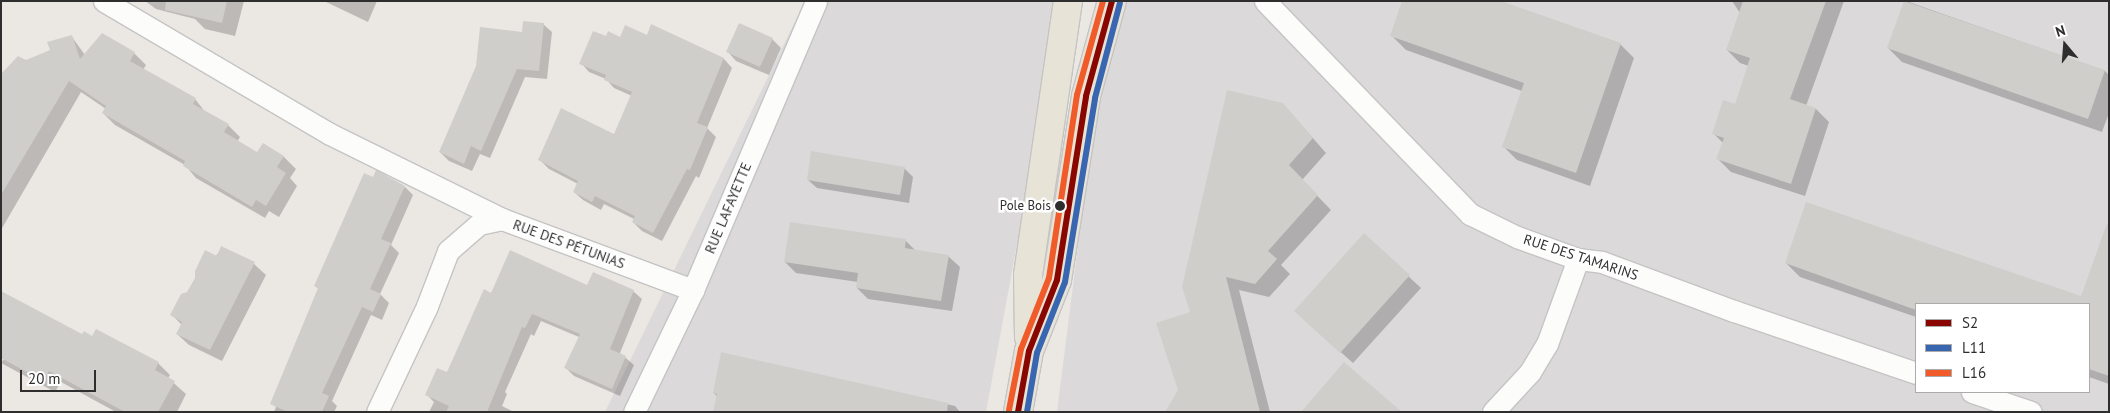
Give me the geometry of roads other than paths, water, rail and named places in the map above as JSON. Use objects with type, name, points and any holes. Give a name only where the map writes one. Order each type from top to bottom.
[{"type":"main road","points":[[1018,412],[1029,351],[1028,275],[1068,1]]},
{"type":"main road","points":[[1029,351],[1057,280],[1086,96],[1112,1]]},
{"type":"street","points":[[104,1],[330,134],[502,219]]},
{"type":"street","name":"RUE LAFAYETTE","points":[[634,412],[694,290],[816,1]]},
{"type":"street","name":"RUE DES TAMARINS","points":[[1265,1],[1470,214],[1517,237],[1578,259],[1602,262],[1734,311],[1915,373]]},
{"type":"street","name":"RUE DES PÉTUNIAS","points":[[378,412],[427,306],[448,250],[480,224],[502,219],[694,290]]},
{"type":"street","points":[[1493,412],[1530,372],[1547,344],[1578,259]]},
{"type":"street","points":[[1975,393],[2031,412]]},
{"type":"place","name":"Pole Bois","points":[[1060,206]]}]
